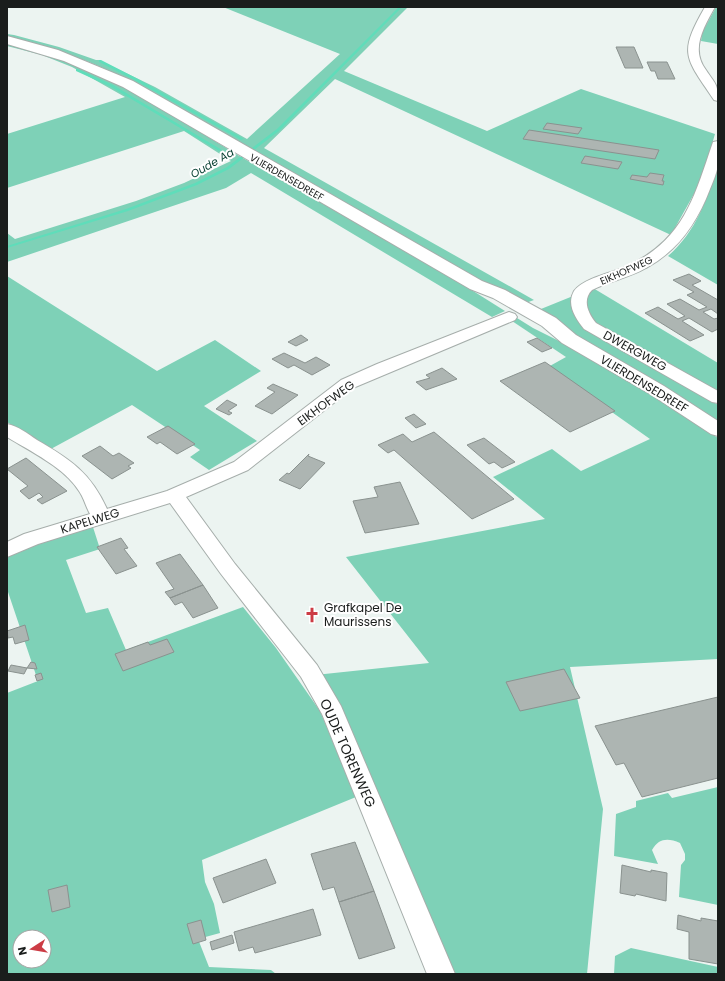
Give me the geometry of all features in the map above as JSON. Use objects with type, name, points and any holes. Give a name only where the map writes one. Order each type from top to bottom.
[{"type":"main road","name":"VLIERDENSEDREEF","points":[[7,40],[53,52],[82,63],[128,84],[476,285],[490,299],[539,328],[570,339],[657,390],[718,430]]},
{"type":"street","points":[[710,7],[696,32],[693,45],[694,59],[697,66],[712,86],[718,97]]},
{"type":"street","name":"EIKHOFWEG","points":[[586,288],[654,258],[665,251],[680,236],[700,201],[718,145]]},
{"type":"street","name":"DWERGWEG","points":[[586,288],[578,300],[578,308],[590,326],[718,398]]},
{"type":"street","name":"EIKHOFWEG","points":[[174,495],[241,466],[348,384],[383,368],[509,317]]},
{"type":"street","points":[[7,429],[48,455],[80,480],[87,488],[101,518]]},
{"type":"street","name":"KAPELWEG","points":[[7,550],[31,538],[174,495]]},
{"type":"street","name":"OUDE TORENWEG","points":[[174,495],[228,569],[309,671],[334,712],[441,974]]},
{"type":"green space","points":[[223,7],[408,7],[344,71],[487,131],[581,89],[715,134],[707,161],[695,192],[671,235],[335,79],[264,148],[534,300],[523,304],[483,284],[112,72],[60,52],[7,37],[7,34],[14,35],[99,60],[155,87],[247,139],[340,54]]},
{"type":"green space","points":[[716,7],[718,7],[718,44],[701,41],[702,33]]},
{"type":"green space","points":[[7,42],[40,50],[104,76],[151,102],[236,154],[454,279],[505,311],[492,317],[251,173],[226,188],[7,262],[7,233],[15,239],[136,201],[184,183],[231,161],[184,131],[7,188],[7,134],[125,97],[72,67],[42,55],[7,46]]},
{"type":"green space","points":[[718,165],[718,285],[668,256],[678,247],[693,226],[705,202]]},
{"type":"green space","points":[[7,276],[157,371],[215,340],[261,371],[204,406],[257,441],[209,470],[190,457],[200,450],[132,405],[49,450],[7,422]]},
{"type":"green space","points":[[593,288],[718,363],[718,394],[596,324],[586,310],[587,296]]},
{"type":"green space","points":[[578,294],[579,317],[718,405],[718,422],[536,311]]},
{"type":"green space","points":[[517,318],[533,328],[575,349],[659,399],[718,438],[718,659],[570,667],[603,809],[587,974],[453,974],[315,675],[429,663],[346,557],[545,519],[493,477],[552,449],[581,471],[650,439],[548,367],[566,357],[512,321]]},
{"type":"green space","points":[[92,524],[100,549],[66,560],[86,613],[108,608],[126,650],[243,607],[276,648],[320,711],[356,797],[202,860],[205,882],[214,904],[220,933],[198,939],[209,967],[271,970],[276,974],[7,974],[7,693],[38,681],[7,589],[7,554]]},
{"type":"green space","points":[[718,787],[718,905],[679,897],[681,865],[685,860],[685,854],[680,843],[672,840],[664,840],[658,843],[652,850],[658,864],[614,856],[616,814],[636,807],[636,801],[668,793],[672,798]]},
{"type":"green space","points":[[631,948],[718,967],[718,974],[614,974],[615,956]]},
{"type":"building","points":[[616,47],[634,47],[643,68],[625,68]]},
{"type":"building","points":[[647,62],[667,62],[675,79],[658,79],[655,71],[651,71]]},
{"type":"building","points":[[547,123],[582,128],[578,134],[543,129]]},
{"type":"building","points":[[529,130],[659,150],[655,159],[523,139]]},
{"type":"building","points":[[585,156],[622,162],[618,169],[581,163]]},
{"type":"building","points":[[650,173],[664,175],[662,181],[664,181],[663,185],[630,179],[632,175],[647,177]]},
{"type":"building","points":[[689,274],[701,281],[692,285],[718,300],[718,314],[711,309],[703,312],[714,319],[718,318],[718,329],[712,332],[689,318],[682,321],[704,335],[690,341],[645,313],[658,307],[678,319],[685,316],[667,304],[680,299],[699,310],[707,307],[687,295],[694,292],[673,280]]},
{"type":"building","points":[[301,335],[308,340],[296,346],[288,342]]},
{"type":"building","points":[[537,338],[552,348],[542,352],[527,342]]},
{"type":"building","points":[[284,353],[305,363],[316,357],[330,365],[312,375],[294,365],[288,368],[272,359]]},
{"type":"building","points":[[545,362],[615,411],[570,432],[500,381]]},
{"type":"building","points":[[442,368],[457,379],[426,390],[416,382],[430,378],[426,375]]},
{"type":"building","points":[[273,384],[298,395],[272,414],[255,406],[275,392],[267,388]]},
{"type":"building","points":[[227,400],[237,405],[228,411],[232,413],[229,415],[216,409]]},
{"type":"building","points":[[414,414],[426,424],[416,428],[405,418]]},
{"type":"building","points":[[168,426],[195,444],[177,454],[160,442],[157,444],[147,437]]},
{"type":"building","points":[[434,432],[514,499],[472,519],[394,450],[388,453],[378,445],[403,434],[412,442]]},
{"type":"building","points":[[484,438],[515,462],[502,468],[494,462],[489,464],[467,445]]},
{"type":"building","points":[[100,446],[113,456],[119,453],[134,463],[128,466],[131,468],[112,479],[82,456]]},
{"type":"building","points":[[309,454],[308,456],[325,463],[300,489],[279,480],[287,473],[289,474]]},
{"type":"building","points":[[26,458],[67,491],[42,504],[37,500],[43,497],[39,493],[29,499],[20,491],[28,486],[7,469]]},
{"type":"building","points":[[400,482],[419,524],[365,533],[353,501],[378,497],[374,487]]},
{"type":"building","points":[[121,538],[128,548],[124,549],[137,566],[116,574],[97,547]]},
{"type":"building","points":[[180,554],[203,585],[170,598],[165,592],[174,589],[156,563]]},
{"type":"building","points":[[203,585],[218,608],[193,618],[182,602],[175,605],[170,598]]},
{"type":"building","points":[[25,625],[29,640],[15,644],[13,637],[8,638],[7,631]]},
{"type":"building","points":[[167,639],[174,652],[123,671],[115,654],[148,642],[150,645]]},
{"type":"building","points":[[31,662],[35,663],[37,669],[27,668]]},
{"type":"building","points":[[11,665],[27,668],[24,674],[8,671]]},
{"type":"building","points":[[564,669],[580,698],[520,711],[506,682]]},
{"type":"building","points":[[41,673],[43,679],[37,681],[35,675]]},
{"type":"building","points":[[718,697],[718,778],[642,797],[624,763],[616,765],[595,726]]},
{"type":"building","points":[[355,842],[374,891],[339,902],[334,887],[323,890],[311,854]]},
{"type":"building","points":[[266,859],[276,883],[223,903],[213,878]]},
{"type":"building","points":[[622,865],[651,872],[651,870],[667,873],[666,901],[636,894],[635,896],[620,893]]},
{"type":"building","points":[[67,885],[70,907],[52,912],[48,890]]},
{"type":"building","points":[[374,891],[395,948],[359,959],[339,902]]},
{"type":"building","points":[[313,909],[321,935],[255,953],[253,947],[239,951],[234,932]]},
{"type":"building","points":[[678,915],[701,921],[701,918],[718,921],[718,964],[689,959],[689,932],[677,929]]},
{"type":"building","points":[[201,920],[206,940],[193,944],[187,924]]},
{"type":"building","points":[[232,935],[234,943],[212,950],[210,942]]},
{"type":"waterway","name":"Oude Aa","points":[[7,247],[127,210],[196,184],[228,168],[278,130],[401,7]]},
{"type":"waterway","points":[[100,61],[242,139]]},
{"type":"waterway","points":[[77,70],[112,86],[220,150]]},
{"type":"place","name":"Grafkapel De Maurissens","points":[[312,615]]}]
